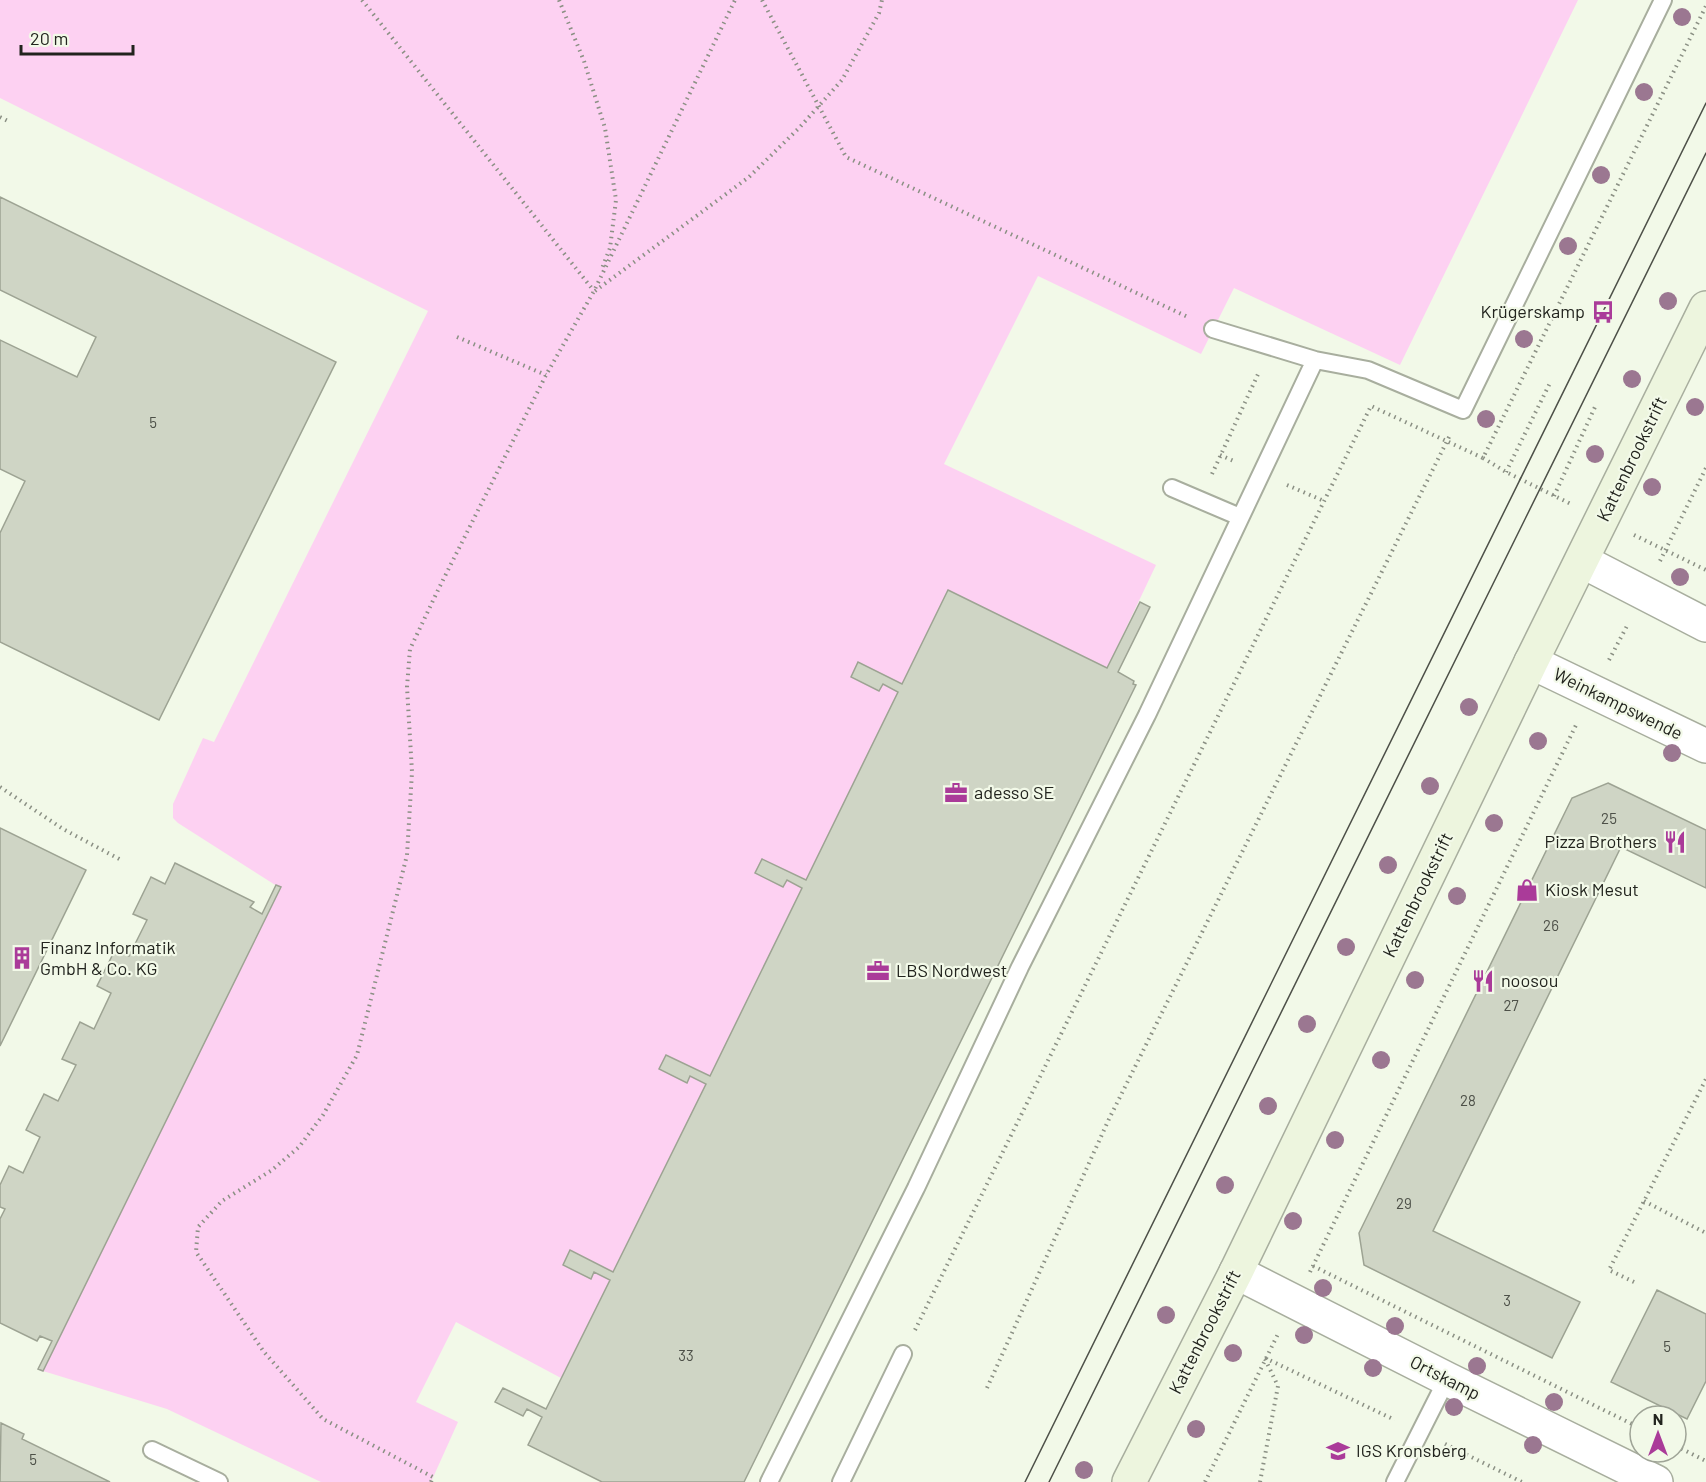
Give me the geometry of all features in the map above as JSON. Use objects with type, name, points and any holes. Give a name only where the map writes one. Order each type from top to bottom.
[{"type":"main road","name":"Kattenbrookstrift","points":[[1129,1482],[1236,1272],[1706,308]]},
{"type":"street","points":[[1582,561],[1706,625]]},
{"type":"street","name":"Weinkampswende","points":[[1531,663],[1706,746]]},
{"type":"street","name":"Ortskamp","points":[[1236,1272],[1656,1482]]},
{"type":"lane","points":[[1213,329],[1315,360],[1368,370],[1463,410],[1663,0]]},
{"type":"lane","points":[[769,1482],[916,1188],[1020,967],[1147,715],[1315,360]]},
{"type":"lane","points":[[1172,488],[1240,517]]},
{"type":"lane","points":[[841,1482],[903,1354]]},
{"type":"lane","points":[[1395,1482],[1447,1379]]},
{"type":"lane","points":[[152,1450],[219,1482]]},
{"type":"path","points":[[362,0],[594,291]]},
{"type":"path","points":[[560,0],[584,61],[605,128],[616,200],[610,248],[594,291]]},
{"type":"path","points":[[431,1482],[433,1477],[323,1419],[312,1407],[264,1352],[196,1252],[198,1227],[222,1201],[272,1170],[299,1147],[323,1115],[357,1055],[407,855],[412,772],[407,687],[410,649],[546,375],[594,291],[735,0]]},
{"type":"path","points":[[762,0],[846,157],[1213,329]]},
{"type":"path","points":[[594,291],[749,177],[842,80],[879,13],[882,0]]},
{"type":"path","points":[[1483,458],[1706,6]]},
{"type":"path","points":[[0,117],[8,121]]},
{"type":"path","points":[[457,337],[546,375]]},
{"type":"path","points":[[1200,500],[1270,347]]},
{"type":"path","points":[[1506,472],[1551,381]]},
{"type":"path","points":[[903,1354],[1371,406],[1483,458],[1506,472],[1706,570]]},
{"type":"path","points":[[1554,496],[1595,407]]},
{"type":"path","points":[[987,1388],[1109,1119],[1446,441]]},
{"type":"path","points":[[1205,1482],[1265,1358],[1295,1303],[1593,691],[1706,468]]},
{"type":"path","points":[[0,788],[63,829],[123,861]]},
{"type":"path","points":[[1635,1282],[1609,1270],[1706,1079]]},
{"type":"path","points":[[1644,1201],[1706,1233]]},
{"type":"path","points":[[1312,1266],[1628,1422]]},
{"type":"path","points":[[1260,1482],[1278,1386],[1265,1358]]},
{"type":"path","points":[[1688,1452],[1706,1461]]},
{"type":"shaded area","points":[[0,0],[1578,0],[1400,365],[1234,288],[1201,354],[1038,276],[944,464],[1156,565],[1107,668],[948,590],[902,684],[851,677],[879,691],[883,684],[898,692],[806,880],[762,859],[755,873],[783,887],[787,880],[802,888],[710,1076],[666,1055],[659,1069],[687,1083],[690,1076],[706,1084],[613,1272],[570,1251],[563,1264],[591,1279],[594,1272],[610,1280],[561,1378],[456,1322],[416,1402],[458,1422],[431,1482],[321,1482],[167,1409],[43,1371],[280,888],[178,823],[173,818],[173,804],[203,738],[214,742],[428,311],[0,98]]},
{"type":"building","points":[[0,197],[336,362],[159,720],[0,642],[0,533],[25,481],[0,469],[0,340],[77,377],[96,337],[0,290]]},
{"type":"building","name":"LBS Nordwest","points":[[948,590],[1107,668],[1140,602],[1150,607],[1118,672],[1134,681],[1133,684],[1136,685],[744,1482],[602,1482],[528,1445],[542,1417],[527,1409],[523,1416],[495,1402],[503,1388],[546,1409],[610,1280],[594,1272],[591,1279],[563,1265],[570,1250],[613,1272],[706,1084],[690,1076],[687,1083],[659,1069],[666,1055],[710,1076],[802,888],[787,880],[783,887],[755,873],[762,859],[806,880],[898,692],[883,684],[879,691],[851,677],[858,662],[902,684]]},
{"type":"building","points":[[1608,783],[1706,830],[1706,888],[1621,847],[1433,1231],[1580,1302],[1552,1358],[1364,1265],[1359,1233],[1572,798]]},
{"type":"building","name":"Finanz Informatik GmbH & Co. KG","points":[[0,828],[86,870],[0,1046]]},
{"type":"building","points":[[175,863],[254,902],[250,907],[262,914],[276,885],[281,887],[43,1371],[38,1369],[52,1341],[40,1336],[37,1341],[0,1323],[0,1219],[5,1209],[0,1207],[0,1185],[9,1166],[23,1173],[40,1137],[26,1130],[44,1094],[58,1101],[76,1065],[62,1059],[80,1022],[94,1029],[111,993],[97,986],[115,950],[129,956],[147,920],[133,914],[151,877],[165,884]]},
{"type":"building","points":[[1657,1290],[1706,1314],[1706,1381],[1688,1417],[1688,1404],[1656,1404],[1611,1382]]},
{"type":"building","points":[[1,1423],[24,1434],[22,1439],[110,1482],[0,1482]]},
{"type":"tram line","points":[[1025,1482],[1706,103]]},
{"type":"tram line","points":[[1049,1482],[1706,153]]},
{"type":"place","name":"Krügerskamp","points":[[1603,312]]},
{"type":"place","name":"adesso SE","points":[[956,793]]},
{"type":"place","name":"Pizza Brothers","points":[[1675,842]]},
{"type":"place","name":"Kiosk Mesut","points":[[1527,890]]},
{"type":"place","name":"Finanz Informatik GmbH & Co. KG","points":[[22,958]]},
{"type":"place","name":"LBS Nordwest","points":[[878,971]]},
{"type":"place","name":"noosou","points":[[1483,981]]},
{"type":"place","name":"IGS Kronsberg","points":[[1338,1451]]}]
